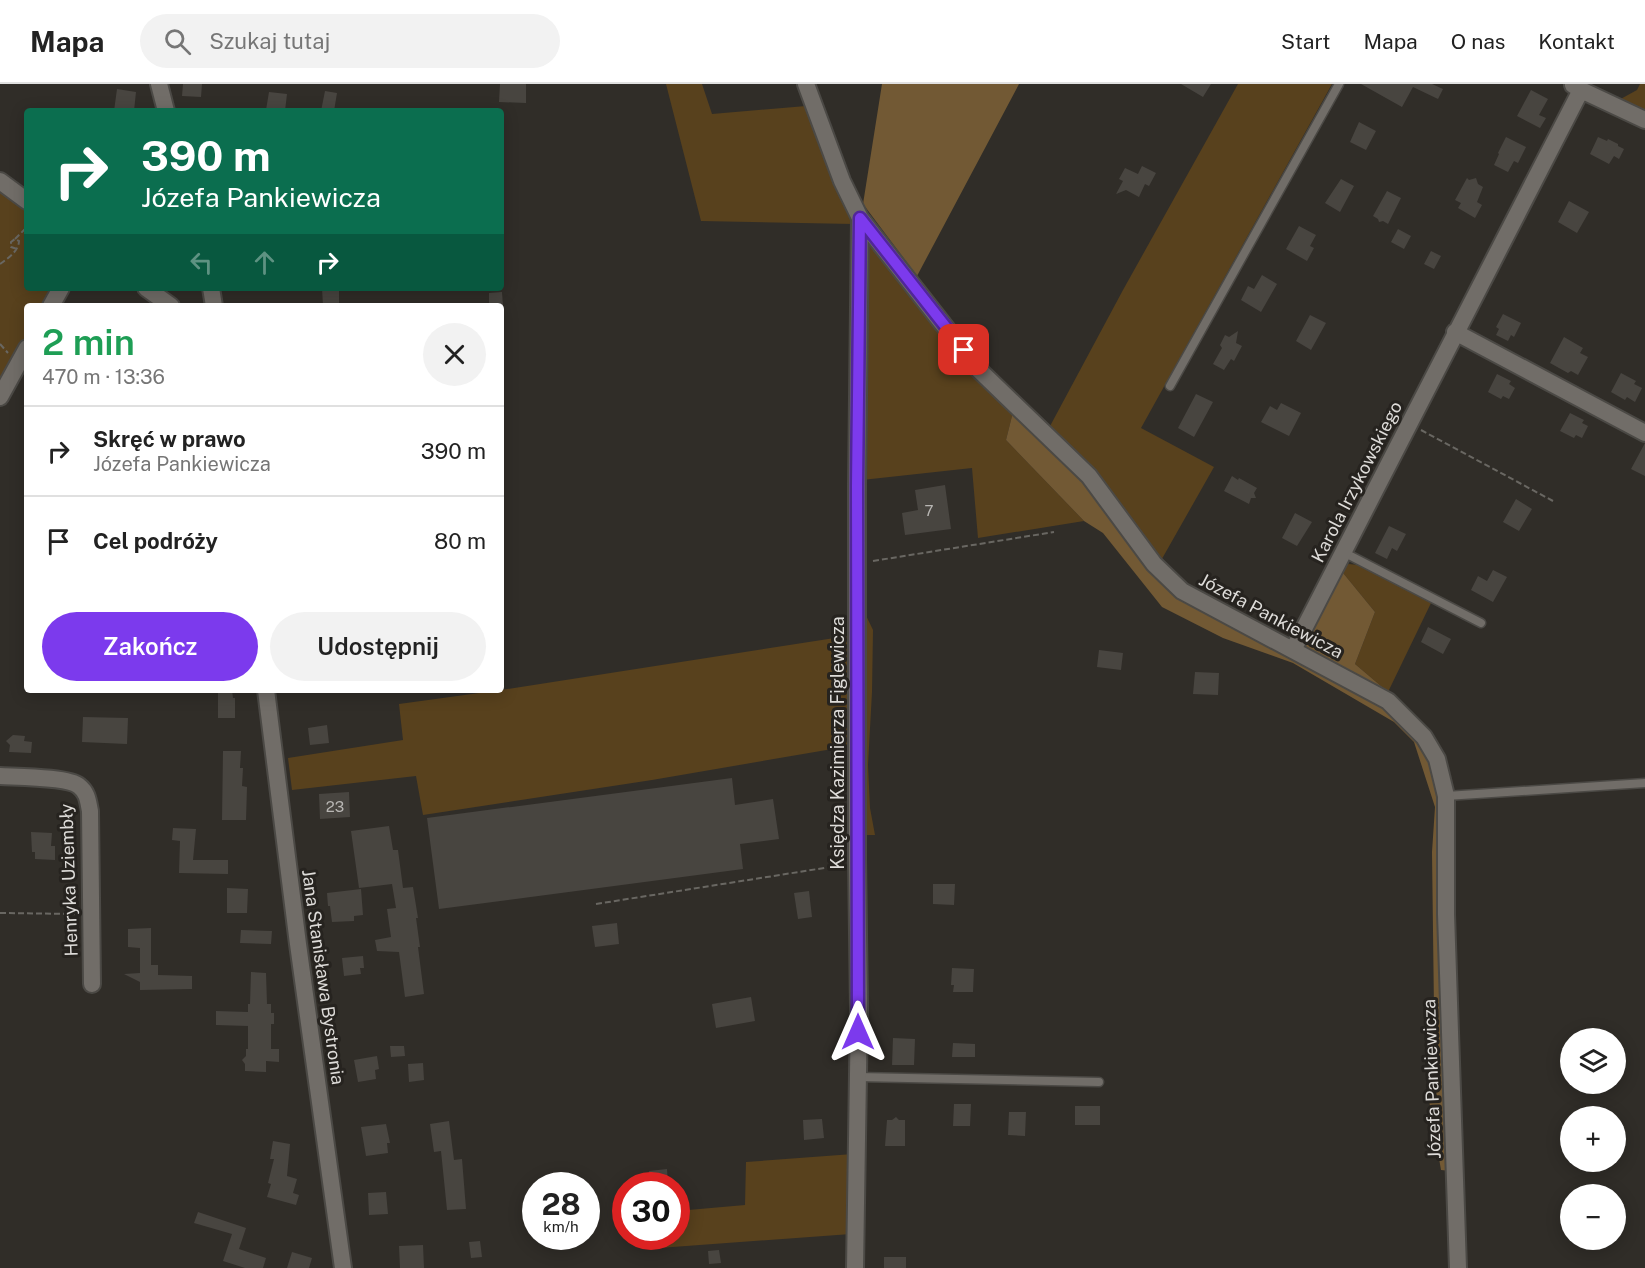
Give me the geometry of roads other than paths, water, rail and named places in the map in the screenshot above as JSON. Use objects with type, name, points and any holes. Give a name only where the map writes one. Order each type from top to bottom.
[{"type":"street","points":[[159,84],[165,108]]},
{"type":"street","name":"Józefa Pankiewicza","points":[[806,84],[842,181],[860,218],[978,369],[1089,476],[1154,564],[1182,591],[1388,701],[1424,738],[1437,759],[1446,796],[1446,914],[1458,1268]]},
{"type":"street","points":[[1577,87],[1645,120]]},
{"type":"street","name":"Karola Irzykowskiego","points":[[1293,650],[1455,332],[1486,276],[1577,87]]},
{"type":"street","points":[[0,181],[24,199]]},
{"type":"street","name":"Księdza Kazimierza Figlewicza","points":[[855,1268],[858,1077],[857,564],[860,218]]},
{"type":"street","points":[[150,291],[167,303]]},
{"type":"street","points":[[1455,332],[1645,433]]},
{"type":"street","points":[[0,397],[24,353]]},
{"type":"street","name":"Jana Stanisława Bystronia","points":[[266,693],[298,944],[343,1268]]},
{"type":"street","name":"Henryka Uziembły","points":[[0,776],[65,781],[78,785],[88,796],[92,984]]},
{"type":"lane","points":[[1170,386],[1339,84]]},
{"type":"lane","points":[[1343,552],[1481,623]]},
{"type":"lane","points":[[1446,796],[1645,783]]},
{"type":"lane","points":[[858,1077],[1099,1082]]}]
